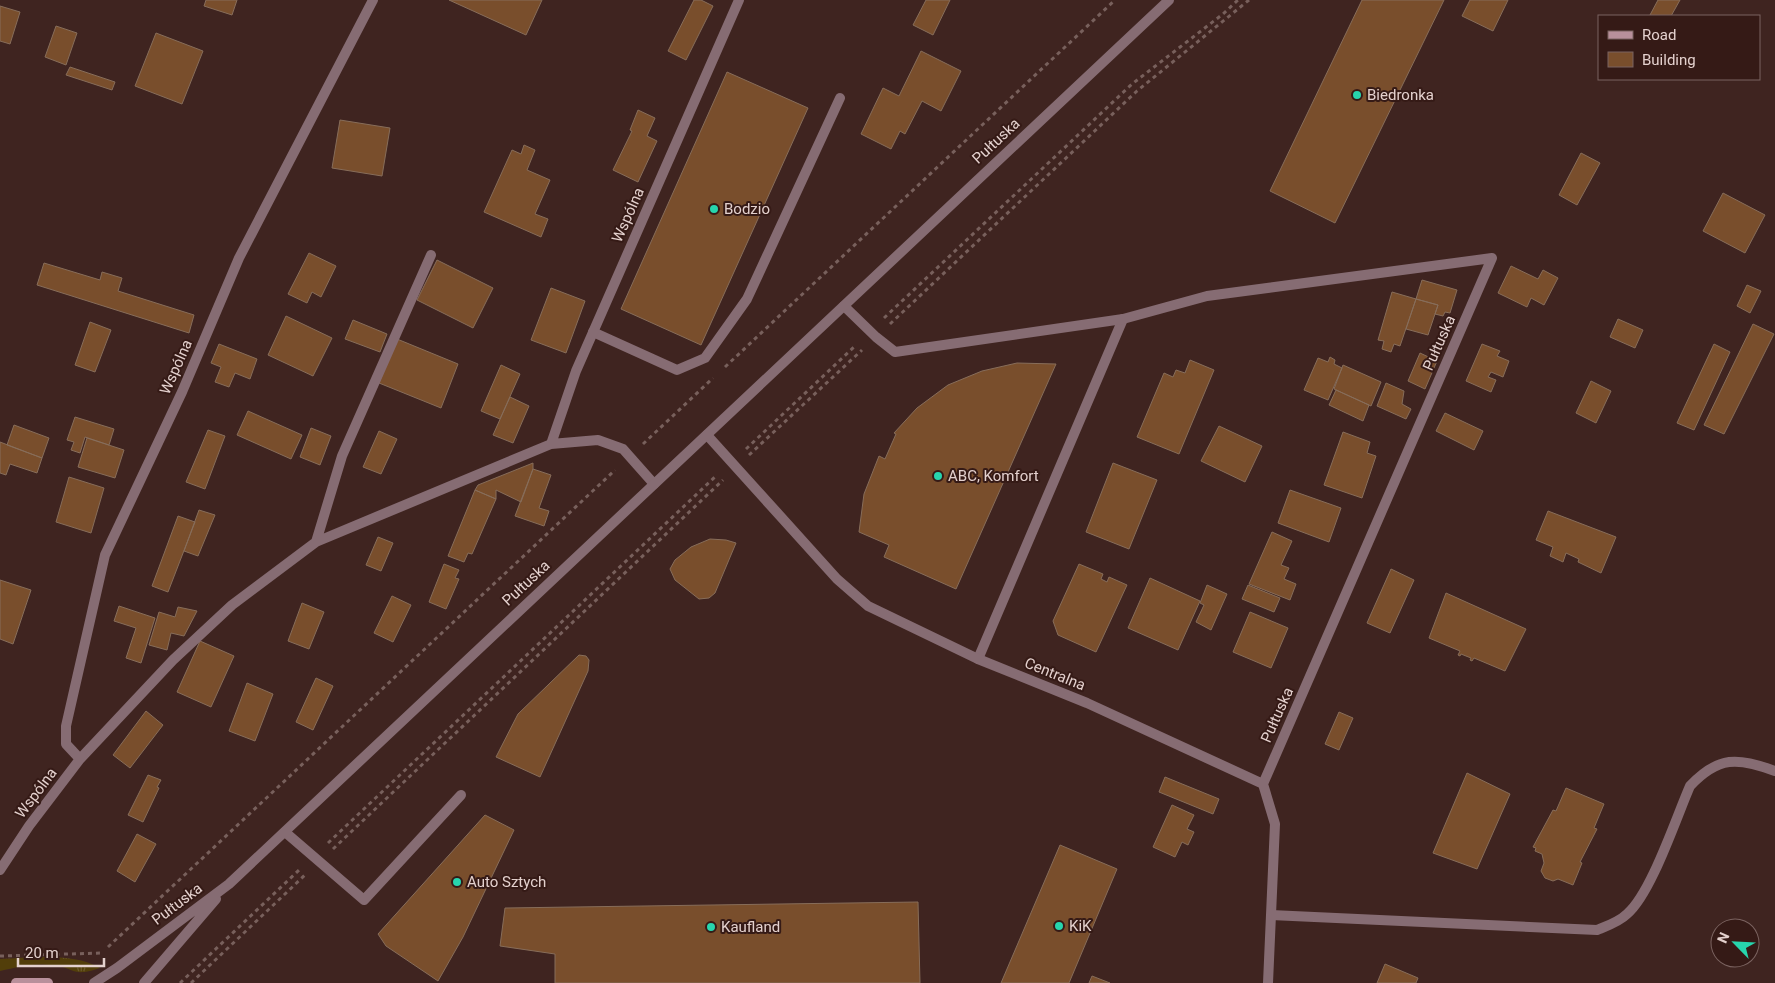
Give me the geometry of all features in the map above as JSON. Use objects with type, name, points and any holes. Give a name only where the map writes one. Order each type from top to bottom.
[{"type":"main road","points":[[16,983],[48,983]]},
{"type":"street","name":"Wspólna","points":[[80,759],[66,744],[66,726],[105,555],[182,392],[239,258],[373,0]]},
{"type":"street","name":"Wspólna","points":[[551,444],[576,371],[739,0]]},
{"type":"street","name":"Pułtuska","points":[[94,983],[117,968],[229,884],[1169,0]]},
{"type":"street","points":[[593,332],[677,370],[705,358],[747,299],[840,98]]},
{"type":"street","points":[[316,542],[342,456],[431,255]]},
{"type":"street","name":"Pułtuska","points":[[844,306],[894,352],[1123,319],[1207,296],[1492,258],[1263,784]]},
{"type":"street","points":[[978,659],[1123,319]]},
{"type":"street","name":"Centralna","points":[[707,435],[837,579],[868,606],[978,659],[1087,703],[1263,784]]},
{"type":"street","name":"Wspólna","points":[[0,870],[29,826],[80,759],[180,654],[232,605],[316,542],[551,444],[598,440],[622,449],[654,484]]},
{"type":"street","points":[[1271,915],[1596,930],[1628,914],[1642,898],[1690,786],[1702,774],[1720,763],[1735,760],[1750,761],[1775,771]]},
{"type":"street","points":[[1263,784],[1275,824],[1268,983]]},
{"type":"street","points":[[285,832],[315,860],[364,900],[461,795]]},
{"type":"street","name":"Pułtuska","points":[[144,983],[229,884]]},
{"type":"path","points":[[724,368],[1115,0]]},
{"type":"path","points":[[191,983],[315,860],[873,334],[1132,84],[1223,14],[1238,0]]},
{"type":"path","points":[[180,983],[315,860],[873,334],[1137,91],[1249,0]]},
{"type":"path","points":[[0,956],[102,953],[717,374]]},
{"type":"path","points":[[102,953],[117,968]]},
{"type":"green space","points":[[64,958],[89,963],[100,968],[78,972],[59,966],[38,965],[0,971],[0,959]]},
{"type":"building","points":[[206,0],[237,0],[232,15],[204,6]]},
{"type":"building","points":[[449,0],[542,0],[526,35]]},
{"type":"building","points":[[694,0],[701,0],[713,6],[686,60],[668,51]]},
{"type":"building","points":[[926,0],[950,0],[933,35],[913,25]]},
{"type":"building","name":"Biedronka","points":[[1362,0],[1444,0],[1335,223],[1270,191]]},
{"type":"building","points":[[1470,0],[1508,0],[1493,31],[1462,16]]},
{"type":"building","points":[[1658,0],[1680,0],[1672,15],[1650,15]]},
{"type":"building","points":[[0,6],[20,12],[10,44],[0,41]]},
{"type":"building","points":[[56,26],[77,33],[66,65],[45,57]]},
{"type":"building","points":[[156,33],[203,51],[182,104],[135,86]]},
{"type":"building","points":[[921,51],[961,71],[941,111],[922,101],[905,134],[900,131],[891,149],[861,134],[883,88],[899,96]]},
{"type":"building","points":[[70,67],[115,82],[112,90],[66,75]]},
{"type":"building","name":"Bodzio","points":[[727,72],[808,108],[701,345],[621,309]]},
{"type":"building","points":[[638,110],[655,118],[647,136],[657,141],[638,182],[613,170],[632,131],[630,130]]},
{"type":"building","points":[[340,120],[390,128],[382,176],[332,168]]},
{"type":"building","points":[[524,145],[535,150],[527,170],[550,180],[535,214],[548,219],[541,237],[484,212],[512,150],[521,154]]},
{"type":"building","points":[[1581,153],[1600,163],[1577,205],[1559,195]]},
{"type":"building","points":[[1723,193],[1765,215],[1745,253],[1703,231]]},
{"type":"building","points":[[309,253],[336,266],[321,297],[312,292],[307,303],[288,294]]},
{"type":"building","points":[[437,260],[493,288],[473,328],[417,300]]},
{"type":"building","points":[[44,263],[100,280],[102,272],[122,278],[118,291],[194,315],[189,333],[37,285]]},
{"type":"building","points":[[1511,266],[1538,279],[1543,270],[1558,278],[1544,305],[1531,298],[1527,307],[1498,293]]},
{"type":"building","points":[[1422,280],[1457,290],[1450,313],[1445,312],[1443,316],[1435,314],[1438,305],[1416,299]]},
{"type":"building","points":[[1747,285],[1761,291],[1750,313],[1737,306]]},
{"type":"building","points":[[551,288],[585,301],[566,353],[531,340]]},
{"type":"building","points":[[1392,292],[1416,299],[1400,346],[1394,344],[1391,352],[1382,349],[1384,341],[1378,340]]},
{"type":"building","points":[[1416,299],[1438,305],[1428,335],[1406,329]]},
{"type":"building","points":[[286,316],[332,338],[313,376],[268,355]]},
{"type":"building","points":[[1618,319],[1643,330],[1635,348],[1610,337]]},
{"type":"building","points":[[353,320],[387,334],[380,352],[345,339]]},
{"type":"building","points":[[90,322],[111,330],[95,372],[75,365]]},
{"type":"building","points":[[1753,324],[1774,334],[1724,434],[1704,425]]},
{"type":"building","points":[[397,339],[458,364],[441,408],[379,383]]},
{"type":"building","points":[[219,344],[257,359],[250,379],[235,373],[229,387],[215,382],[221,367],[211,363]]},
{"type":"building","points":[[1482,344],[1500,351],[1497,356],[1509,361],[1503,377],[1491,372],[1488,377],[1496,380],[1491,392],[1466,381]]},
{"type":"building","points":[[1714,344],[1730,352],[1694,430],[1677,423]]},
{"type":"building","points":[[1420,353],[1437,361],[1425,389],[1408,381]]},
{"type":"building","points":[[1330,357],[1335,360],[1334,364],[1342,368],[1328,400],[1304,390],[1318,358],[1328,362]]},
{"type":"building","points":[[1190,360],[1214,370],[1179,454],[1137,437],[1164,373],[1173,377],[1176,370],[1185,373]]},
{"type":"building","name":"ABC, Komfort","points":[[1017,363],[1056,364],[956,589],[884,557],[889,545],[859,532],[864,494],[879,456],[885,459],[896,434],[894,433],[917,408],[948,385],[982,371]]},
{"type":"building","points":[[501,365],[520,374],[500,419],[481,411]]},
{"type":"building","points":[[1343,365],[1381,382],[1371,406],[1334,389]]},
{"type":"building","points":[[1591,381],[1611,391],[1596,423],[1576,413]]},
{"type":"building","points":[[1386,383],[1404,391],[1402,404],[1411,409],[1406,419],[1377,406]]},
{"type":"building","points":[[1336,390],[1369,405],[1363,421],[1329,405]]},
{"type":"building","points":[[510,397],[529,406],[513,443],[493,435]]},
{"type":"building","points":[[248,411],[302,435],[291,459],[237,435]]},
{"type":"building","points":[[1445,413],[1483,431],[1474,450],[1436,431]]},
{"type":"building","points":[[75,417],[114,429],[109,445],[85,437],[80,453],[71,450],[74,442],[67,440]]},
{"type":"building","points":[[14,425],[49,438],[42,458],[7,445]]},
{"type":"building","points":[[1219,426],[1262,446],[1245,482],[1201,461]]},
{"type":"building","points":[[311,428],[331,436],[320,465],[300,457]]},
{"type":"building","points":[[208,430],[225,436],[205,489],[186,482]]},
{"type":"building","points":[[379,431],[397,439],[381,474],[363,467]]},
{"type":"building","points":[[1343,432],[1370,442],[1367,453],[1376,456],[1362,498],[1324,485]]},
{"type":"building","points":[[87,438],[124,450],[115,478],[78,467]]},
{"type":"building","points":[[0,442],[42,458],[37,473],[10,464],[6,475],[0,473]]},
{"type":"building","points":[[533,463],[533,469],[521,502],[496,490],[496,499],[475,490],[478,485]]},
{"type":"building","points":[[1113,463],[1157,480],[1129,549],[1086,532]]},
{"type":"building","points":[[533,469],[551,475],[539,508],[549,511],[544,526],[515,516]]},
{"type":"building","points":[[69,477],[104,488],[91,533],[56,522]]},
{"type":"building","points":[[475,490],[496,499],[472,554],[468,553],[464,562],[448,556]]},
{"type":"building","points":[[1290,490],[1341,508],[1329,542],[1278,523]]},
{"type":"building","points":[[199,510],[215,515],[198,556],[184,551]]},
{"type":"building","points":[[1548,511],[1616,537],[1601,573],[1578,562],[1579,559],[1566,553],[1563,562],[1550,556],[1553,547],[1536,540]]},
{"type":"building","points":[[178,516],[195,522],[168,592],[152,586]]},
{"type":"building","points":[[1272,532],[1292,541],[1281,565],[1289,568],[1284,579],[1296,584],[1290,600],[1249,584]]},
{"type":"building","points":[[378,537],[393,543],[381,571],[366,565]]},
{"type":"building","points":[[710,539],[736,543],[715,593],[709,598],[699,599],[675,580],[670,569],[675,560],[691,547]]},
{"type":"building","points":[[444,564],[459,570],[455,578],[459,579],[446,609],[429,602]]},
{"type":"building","points":[[1079,564],[1103,574],[1101,579],[1107,582],[1109,577],[1127,585],[1096,652],[1058,635],[1053,621]]},
{"type":"building","points":[[1391,569],[1414,580],[1390,633],[1367,623]]},
{"type":"building","points":[[1150,578],[1200,601],[1178,650],[1128,628]]},
{"type":"building","points":[[0,580],[31,590],[13,644],[0,639]]},
{"type":"building","points":[[1207,585],[1227,594],[1211,630],[1196,622],[1204,605],[1200,603]]},
{"type":"building","points":[[1248,585],[1280,598],[1274,612],[1242,599]]},
{"type":"building","points":[[1446,593],[1526,629],[1505,671],[1474,658],[1472,661],[1470,660],[1471,658],[1461,654],[1460,656],[1458,655],[1460,651],[1429,638]]},
{"type":"building","points":[[392,596],[411,605],[393,642],[374,633]]},
{"type":"building","points":[[302,603],[324,612],[309,649],[288,641]]},
{"type":"building","points":[[119,606],[155,618],[141,663],[126,658],[136,628],[114,621]]},
{"type":"building","points":[[178,607],[197,611],[184,636],[171,633],[167,650],[149,645],[159,612],[175,617]]},
{"type":"building","points":[[1250,612],[1288,628],[1271,668],[1233,652]]},
{"type":"building","points":[[200,641],[234,656],[211,707],[177,692]]},
{"type":"building","points":[[579,655],[586,656],[589,660],[588,671],[540,777],[496,757],[518,714]]},
{"type":"building","points":[[316,678],[333,686],[313,730],[296,722]]},
{"type":"building","points":[[247,683],[273,694],[255,741],[229,731]]},
{"type":"building","points":[[146,711],[163,725],[130,768],[113,755]]},
{"type":"building","points":[[1339,712],[1353,718],[1339,750],[1325,744]]},
{"type":"building","points":[[1467,773],[1510,794],[1477,869],[1433,853]]},
{"type":"building","points":[[148,775],[161,780],[143,822],[128,815]]},
{"type":"building","points":[[1165,777],[1219,799],[1213,814],[1159,792]]},
{"type":"building","points":[[1566,788],[1604,804],[1594,828],[1597,829],[1580,862],[1582,863],[1573,885],[1558,879],[1553,881],[1545,878],[1541,871],[1544,863],[1542,854],[1535,851],[1536,848],[1533,847],[1553,810],[1556,811]]},
{"type":"building","points":[[1172,805],[1194,815],[1187,829],[1194,832],[1188,845],[1182,842],[1175,857],[1153,847]]},
{"type":"building","name":"Auto Sztych","points":[[485,815],[514,830],[463,937],[438,981],[386,946],[378,934]]},
{"type":"building","points":[[137,834],[156,844],[135,882],[117,871]]},
{"type":"building","name":"KiK","points":[[1060,845],[1117,869],[1069,983],[1001,983]]},
{"type":"building","name":"Kaufland","points":[[918,902],[920,983],[555,983],[555,954],[500,946],[505,908]]},
{"type":"building","points":[[1385,964],[1418,978],[1416,983],[1377,983]]},
{"type":"building","points":[[1092,976],[1110,983],[1089,983]]},
{"type":"place","name":"Biedronka","points":[[1357,95]]},
{"type":"place","name":"Bodzio","points":[[714,209]]},
{"type":"place","name":"ABC, Komfort","points":[[938,476]]},
{"type":"place","name":"Auto Sztych","points":[[457,882]]},
{"type":"place","name":"KiK","points":[[1059,926]]},
{"type":"place","name":"Kaufland","points":[[711,927]]}]
